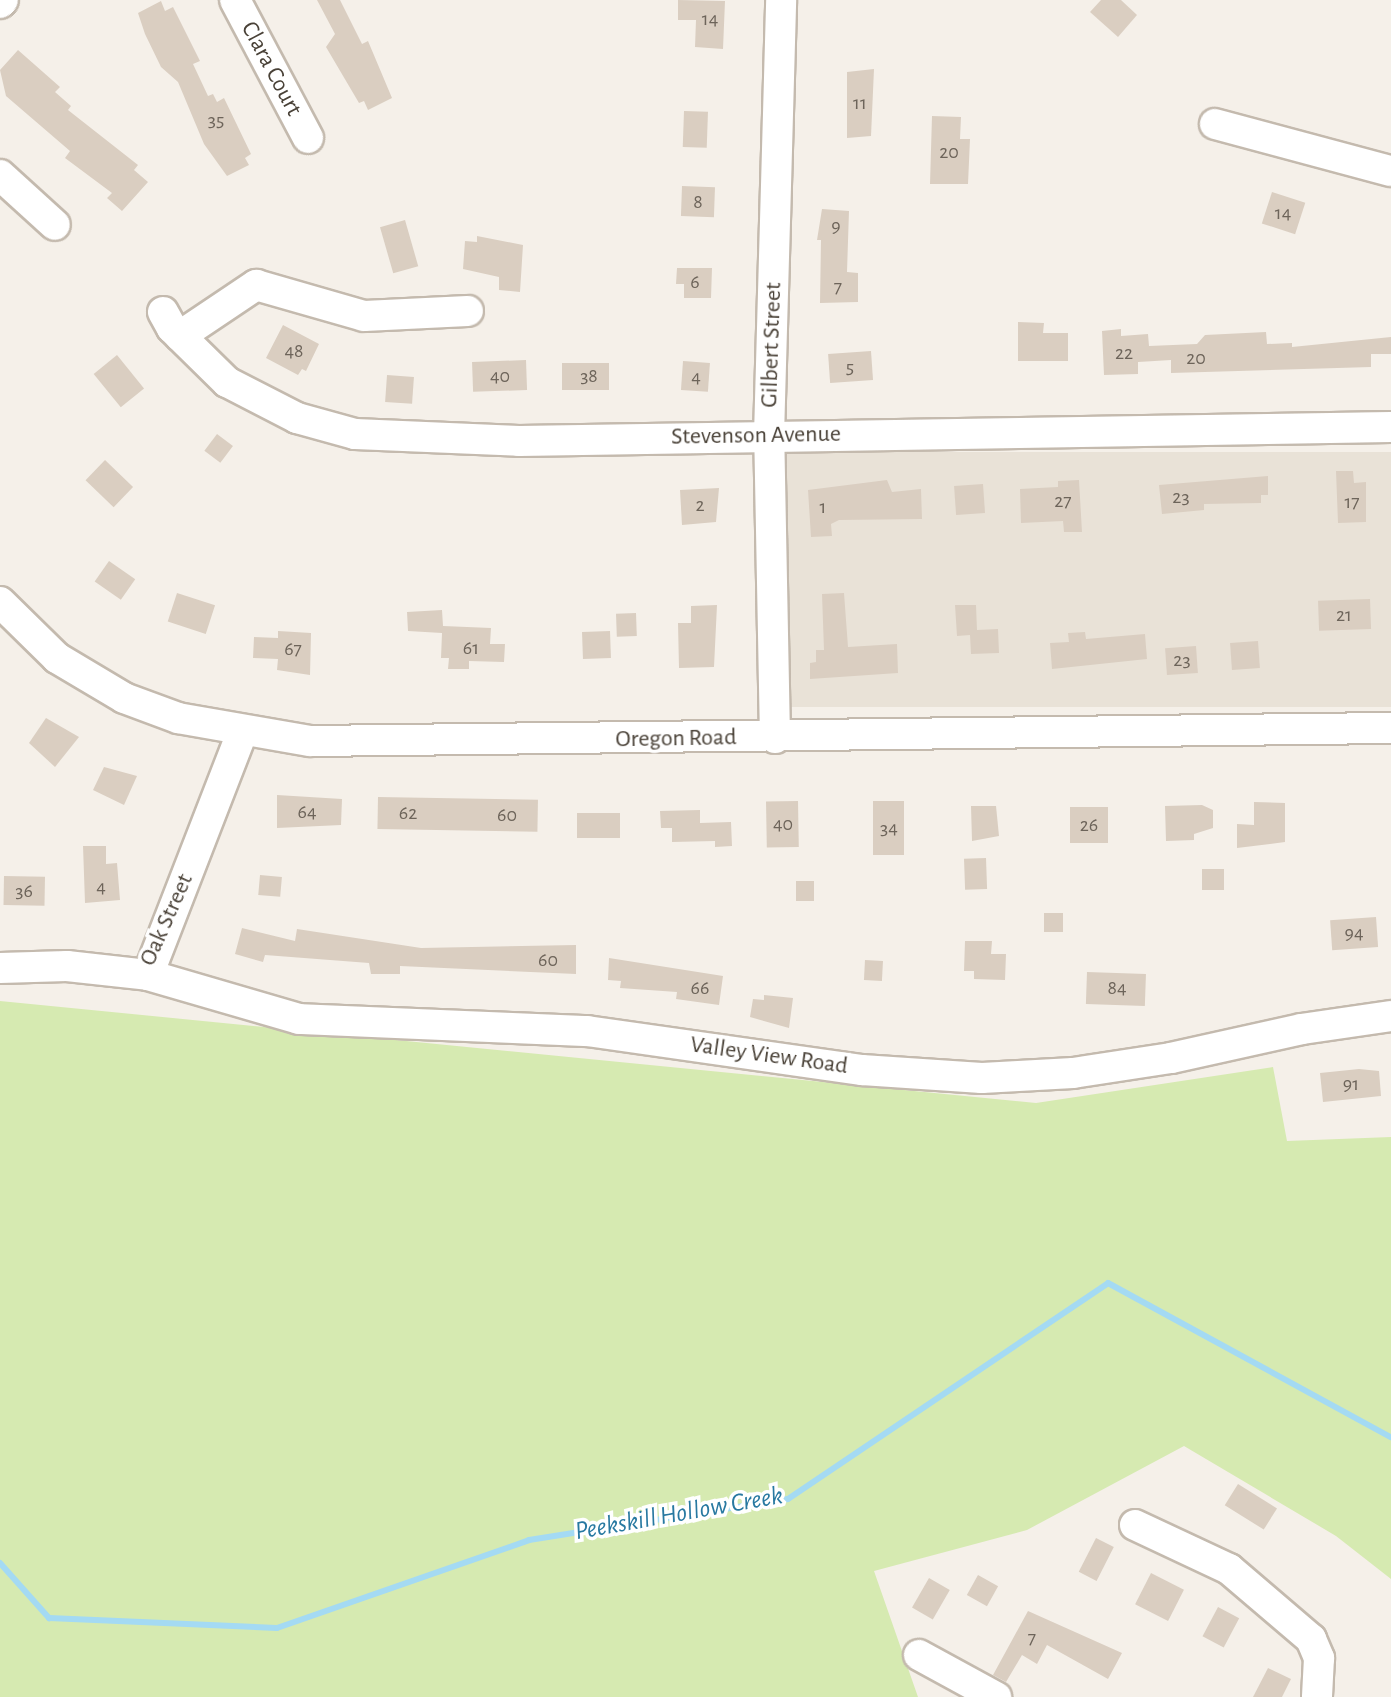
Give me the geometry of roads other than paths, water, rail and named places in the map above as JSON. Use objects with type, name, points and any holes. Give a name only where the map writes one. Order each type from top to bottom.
[{"type":"street","name":"Clara Court","points":[[235,0],[308,138]]},
{"type":"street","name":"Gilbert Street","points":[[775,738],[769,436],[781,0]]},
{"type":"street","points":[[1215,124],[1391,171]]},
{"type":"street","points":[[0,175],[55,225]]},
{"type":"street","points":[[180,336],[256,285],[364,316],[468,311]]},
{"type":"street","name":"Stevenson Avenue","points":[[163,312],[180,336],[227,382],[297,418],[355,434],[519,441],[1391,427]]},
{"type":"street","name":"Oregon Road","points":[[0,602],[57,658],[124,698],[242,733],[310,741],[775,738],[1135,728],[1391,728]]},
{"type":"street","name":"Oak Street","points":[[0,968],[67,966],[148,975],[242,733]]},
{"type":"street","name":"Valley View Road","points":[[148,975],[299,1019],[587,1031],[862,1070],[982,1078],[1073,1073],[1171,1058],[1302,1029],[1391,1016]]},
{"type":"street","points":[[1135,1525],[1229,1569],[1311,1639],[1319,1658],[1317,1697]]},
{"type":"street","points":[[919,1655],[996,1697]]},
{"type":"waterway","name":"Peekskill Hollow Creek","points":[[0,1563],[49,1618],[277,1628],[529,1540],[788,1499],[1108,1283],[1391,1437]]}]
